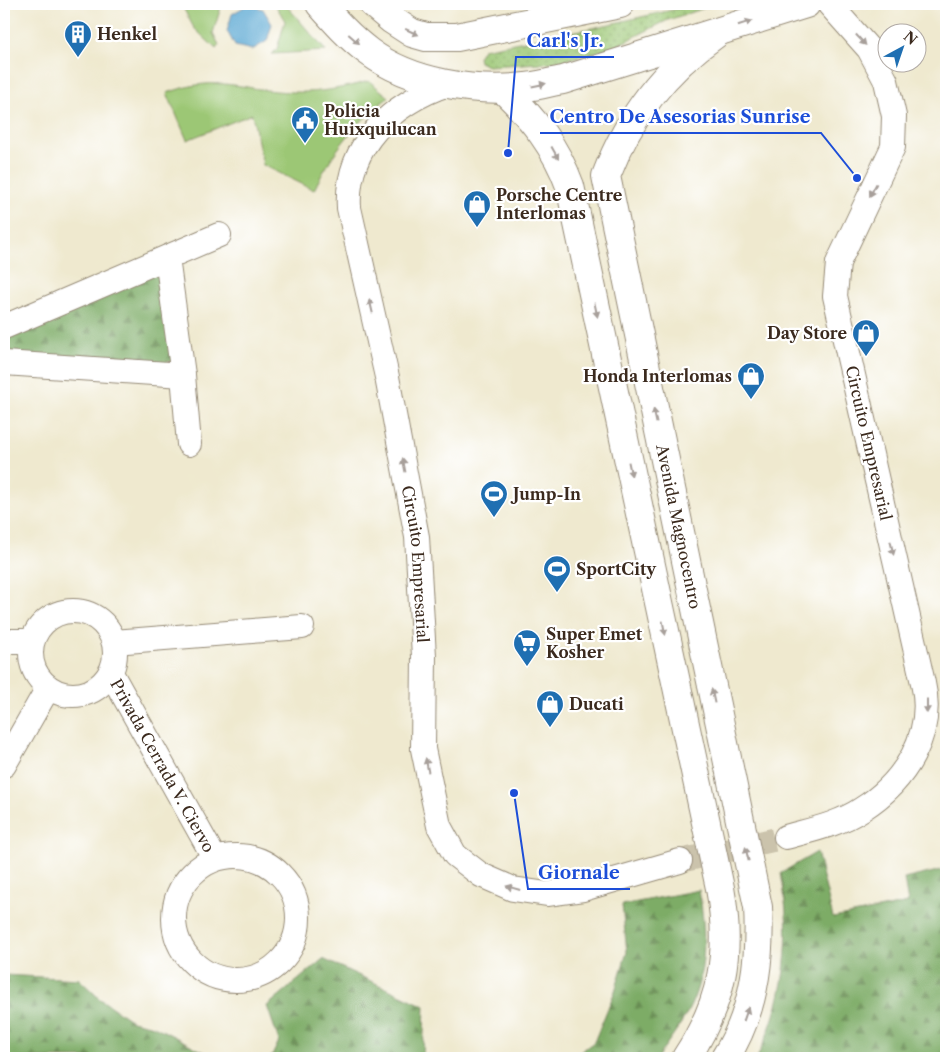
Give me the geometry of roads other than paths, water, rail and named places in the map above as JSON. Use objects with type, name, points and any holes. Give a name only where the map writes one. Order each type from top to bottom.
[{"type":"street","points":[[320,4],[342,29],[370,53],[410,73],[448,84],[503,89],[527,87],[563,80],[806,4]]},
{"type":"street","points":[[373,4],[392,20],[412,33],[426,37],[457,37],[620,4]]},
{"type":"street","name":"Circuito Empresarial","points":[[786,837],[829,824],[862,809],[890,785],[913,756],[921,740],[927,712],[924,683],[835,296],[838,263],[893,146],[894,116],[886,81],[869,49],[829,4]]},
{"type":"street","name":"Avenida Magnocentro","points":[[720,31],[688,55],[652,90],[624,134],[606,176],[758,908],[758,967],[752,996],[742,1026],[725,1058]]},
{"type":"street","name":"Circuito Empresarial","points":[[448,84],[409,101],[375,131],[353,166],[348,188],[349,208],[387,377],[418,537],[424,656],[423,749],[440,826],[455,855],[481,875],[513,890],[547,894],[583,889],[680,861]]},
{"type":"street","points":[[503,89],[538,126],[554,150],[570,186],[720,888],[726,938],[721,980],[711,1014],[686,1058]]},
{"type":"street","points":[[4,327],[220,235]]},
{"type":"street","points":[[167,258],[183,375],[189,444]]},
{"type":"street","points":[[4,364],[183,375]]},
{"type":"street","points":[[62,611],[84,611],[103,622],[114,642],[116,657],[112,672],[95,690],[71,696],[48,688],[32,667],[31,641],[42,622],[62,611]]},
{"type":"street","points":[[114,642],[302,627]]},
{"type":"street","points":[[4,641],[31,641]]},
{"type":"street","name":"Privada Cerrada V. Ciervo","points":[[112,672],[215,859]]},
{"type":"street","points":[[4,765],[48,688]]},
{"type":"street","name":"Privada Cerrada V. Ciervo","points":[[248,856],[278,870],[296,897],[299,930],[285,960],[258,978],[225,981],[210,974],[195,966],[177,939],[174,907],[188,877],[215,859],[248,856]]},
{"type":"water","points":[[247,5],[263,9],[272,24],[267,41],[252,50],[235,46],[227,31],[232,14]]},
{"type":"tunnel","points":[[680,861],[786,837]]},
{"type":"place","name":"Henkel","points":[[78,58]]},
{"type":"place","name":"Policia Huixquilucan","points":[[305,144]]},
{"type":"place","name":"Carl's Jr.","points":[[508,153]]},
{"type":"place","name":"Centro De Asesorias Sunrise","points":[[857,178]]},
{"type":"place","name":"Porsche Centre Interlomas","points":[[477,228]]},
{"type":"place","name":"Day Store","points":[[866,357]]},
{"type":"place","name":"Honda Interlomas","points":[[751,400]]},
{"type":"place","name":"Jump-In","points":[[494,518]]},
{"type":"place","name":"SportCity","points":[[557,593]]},
{"type":"place","name":"Super Emet Kosher","points":[[527,667]]},
{"type":"place","name":"Ducati","points":[[550,728]]},
{"type":"place","name":"Giornale","points":[[514,793]]}]
